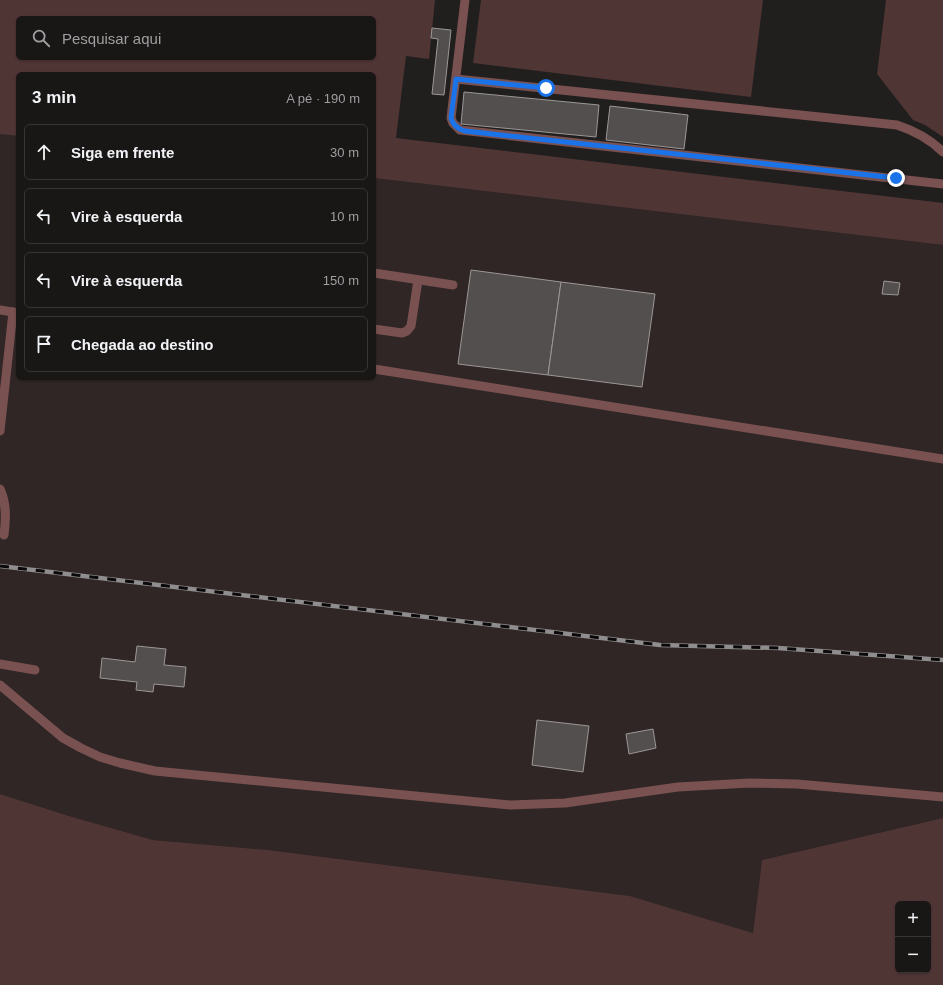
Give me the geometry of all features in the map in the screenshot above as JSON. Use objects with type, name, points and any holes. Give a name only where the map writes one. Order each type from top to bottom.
[{"type":"lane","points":[[465,0],[451,118],[456,127],[460,130],[943,184]]},
{"type":"lane","points":[[456,79],[897,125],[929,139],[943,152]]},
{"type":"lane","points":[[376,273],[453,285]]},
{"type":"lane","points":[[376,329],[402,333],[407,331],[411,326],[418,280]]},
{"type":"lane","points":[[0,310],[15,312],[0,431]]},
{"type":"lane","points":[[376,369],[943,460]]},
{"type":"lane","points":[[0,489],[5,506],[6,518],[4,535]]},
{"type":"lane","points":[[0,664],[35,670]]},
{"type":"lane","points":[[0,685],[63,738],[81,748],[100,757],[156,771],[510,805],[565,803],[678,787],[749,783],[797,784],[943,797]]},
{"type":"shaded area","points":[[0,0],[435,0],[429,59],[406,56],[396,138],[943,203],[943,245],[376,178],[376,72],[16,72],[16,136],[0,134]]},
{"type":"shaded area","points":[[481,0],[763,0],[751,97],[473,63]]},
{"type":"shaded area","points":[[886,0],[943,0],[943,137],[925,125],[913,120],[877,74]]},
{"type":"shaded area","points":[[0,134],[16,136],[16,380],[376,380],[376,178],[943,245],[943,818],[762,860],[753,933],[630,896],[268,850],[153,840],[69,816],[0,794]]},
{"type":"shaded area","points":[[0,794],[69,816],[153,840],[268,850],[630,896],[753,933],[762,860],[943,818],[943,985],[0,985]]},
{"type":"building","points":[[432,28],[451,30],[444,95],[432,94],[438,39],[431,38]]},
{"type":"building","points":[[464,92],[599,105],[596,137],[461,124]]},
{"type":"building","points":[[610,106],[688,115],[684,149],[606,140]]},
{"type":"building","points":[[471,270],[561,282],[548,375],[458,364]]},
{"type":"building","points":[[884,281],[900,283],[898,295],[882,294]]},
{"type":"building","points":[[561,282],[655,294],[642,387],[548,375]]},
{"type":"building","points":[[137,646],[166,649],[164,665],[186,667],[184,687],[154,684],[153,692],[136,690],[137,682],[100,678],[102,658],[135,662]]},
{"type":"building","points":[[537,720],[589,726],[583,772],[532,765]]},
{"type":"building","points":[[653,729],[656,748],[629,754],[626,734]]},
{"type":"railway","points":[[0,566],[660,645],[778,648],[943,660]]},
{"type":"route","points":[[546,88],[456,79],[451,118],[456,127],[465,131],[896,178]]}]
